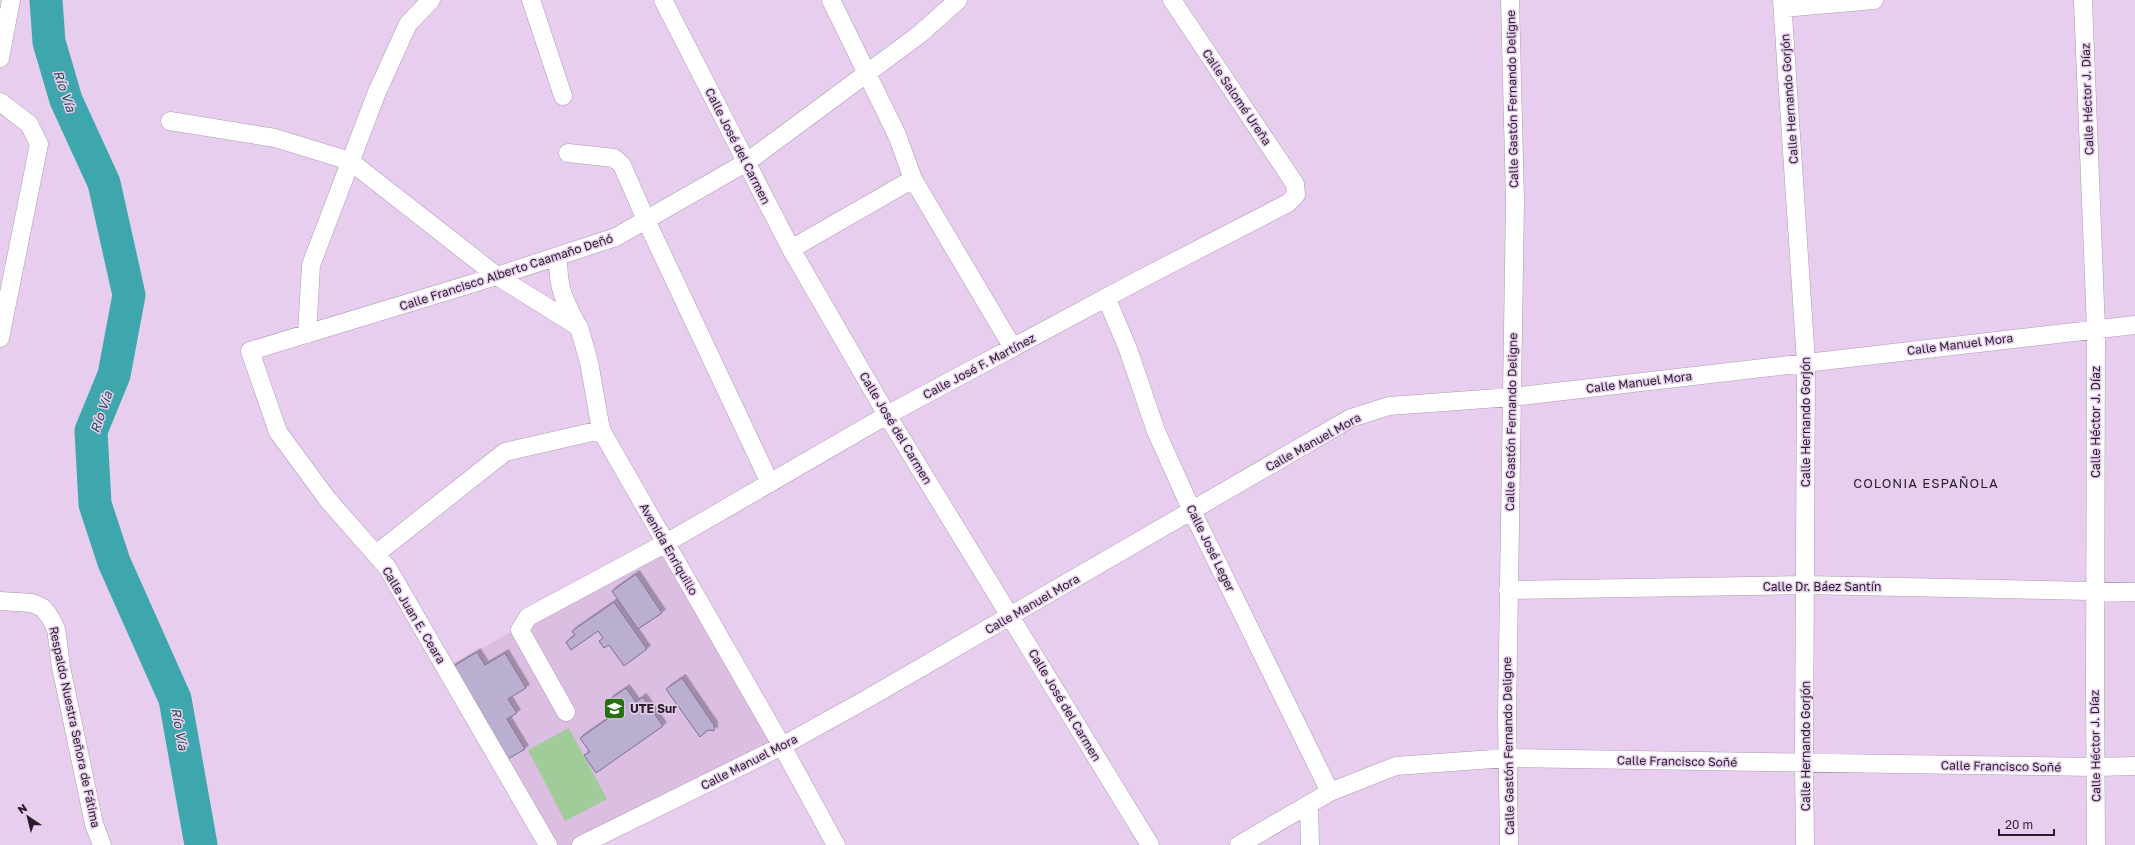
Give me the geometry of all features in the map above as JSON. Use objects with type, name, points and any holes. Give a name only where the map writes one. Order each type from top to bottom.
[{"type":"street","points":[[0,58],[11,0]]},
{"type":"street","points":[[307,334],[311,265],[377,92],[408,24],[431,0]]},
{"type":"street","points":[[531,0],[562,96]]},
{"type":"street","name":"Calle José del Carmen","points":[[663,0],[791,249],[887,415],[1150,845]]},
{"type":"street","points":[[831,0],[897,135],[913,179],[1013,348]]},
{"type":"street","name":"Calle Francisco Alberto Caamaño Deñó","points":[[250,351],[497,276],[616,237],[747,162],[920,34],[958,0]]},
{"type":"street","name":"Calle Salomé Ureña","points":[[1172,0],[1295,184],[1296,195]]},
{"type":"street","name":"Calle Gastón Fernando Deligne","points":[[1509,845],[1507,758],[1508,590],[1515,201],[1510,0]]},
{"type":"street","points":[[1783,4],[1874,0]]},
{"type":"street","name":"Calle Héctor J. Díaz","points":[[2083,0],[2096,329],[2096,845]]},
{"type":"street","name":"Calle Hernando Gorjón","points":[[1783,4],[1806,362],[1805,845]]},
{"type":"street","points":[[0,102],[29,124],[39,144],[0,338]]},
{"type":"street","points":[[170,121],[275,138],[350,161],[497,276],[579,327]]},
{"type":"street","points":[[568,153],[614,158],[622,165],[646,220],[770,483]]},
{"type":"street","points":[[791,249],[913,179]]},
{"type":"street","name":"Calle José F. Martínez","points":[[566,712],[520,630],[528,617],[666,543],[887,415],[1106,297],[1288,203],[1296,195]]},
{"type":"street","name":"Avenida Enriquillo","points":[[558,256],[558,279],[563,299],[579,327],[589,362],[601,430],[782,746],[836,845]]},
{"type":"street","name":"Calle José Leger","points":[[1106,297],[1128,349],[1156,431],[1192,511],[1330,792]]},
{"type":"street","name":"Calle Manuel Mora","points":[[581,845],[782,746],[1011,616],[1351,418],[1389,406],[1512,397],[2135,324]]},
{"type":"street","name":"Calle Juan E. Ceara","points":[[250,351],[278,432],[328,500],[387,567],[548,845]]},
{"type":"street","points":[[376,554],[505,452],[601,430]]},
{"type":"street","name":"Calle Dr. Báez Santín","points":[[1508,590],[1805,585],[2135,592]]},
{"type":"street","name":"Respaldo Nuestra Señora de Fátima","points":[[0,601],[32,603],[43,608],[50,616],[56,629],[61,666],[94,824],[102,845]]},
{"type":"street","name":"Calle Francisco Soñé","points":[[1239,845],[1330,792],[1396,766],[1507,758],[2096,767],[2135,766]]},
{"type":"street","points":[[1309,805],[1310,845]]},
{"type":"shaded area","name":"UTE Sur","points":[[666,543],[782,746],[581,845],[548,845],[446,669]]},
{"type":"green space","points":[[569,728],[607,799],[565,821],[528,750]]},
{"type":"building","points":[[636,574],[662,613],[638,629],[612,591]]},
{"type":"building","points":[[614,602],[647,649],[624,666],[609,645],[604,648],[599,641],[603,638],[598,631],[571,650],[566,642],[575,635],[572,631]]},
{"type":"building","points":[[477,652],[485,665],[505,653],[526,688],[508,699],[517,713],[507,719],[525,749],[506,760],[447,670]]},
{"type":"building","points":[[682,678],[714,725],[714,731],[708,730],[700,737],[666,689]]},
{"type":"building","points":[[626,688],[636,702],[643,697],[663,726],[596,773],[584,755],[590,752],[580,738],[609,718],[610,699]]},
{"type":"waterway","name":"Río Vía","points":[[46,0],[49,42],[66,100],[104,183],[129,295],[114,375],[91,431],[95,504],[114,562],[175,699],[201,845]]},
{"type":"place","name":"UTE Sur","points":[[614,708]]},
{"type":"district","name":"COLONIA ESPAÑOLA","points":[[1926,483]]}]
